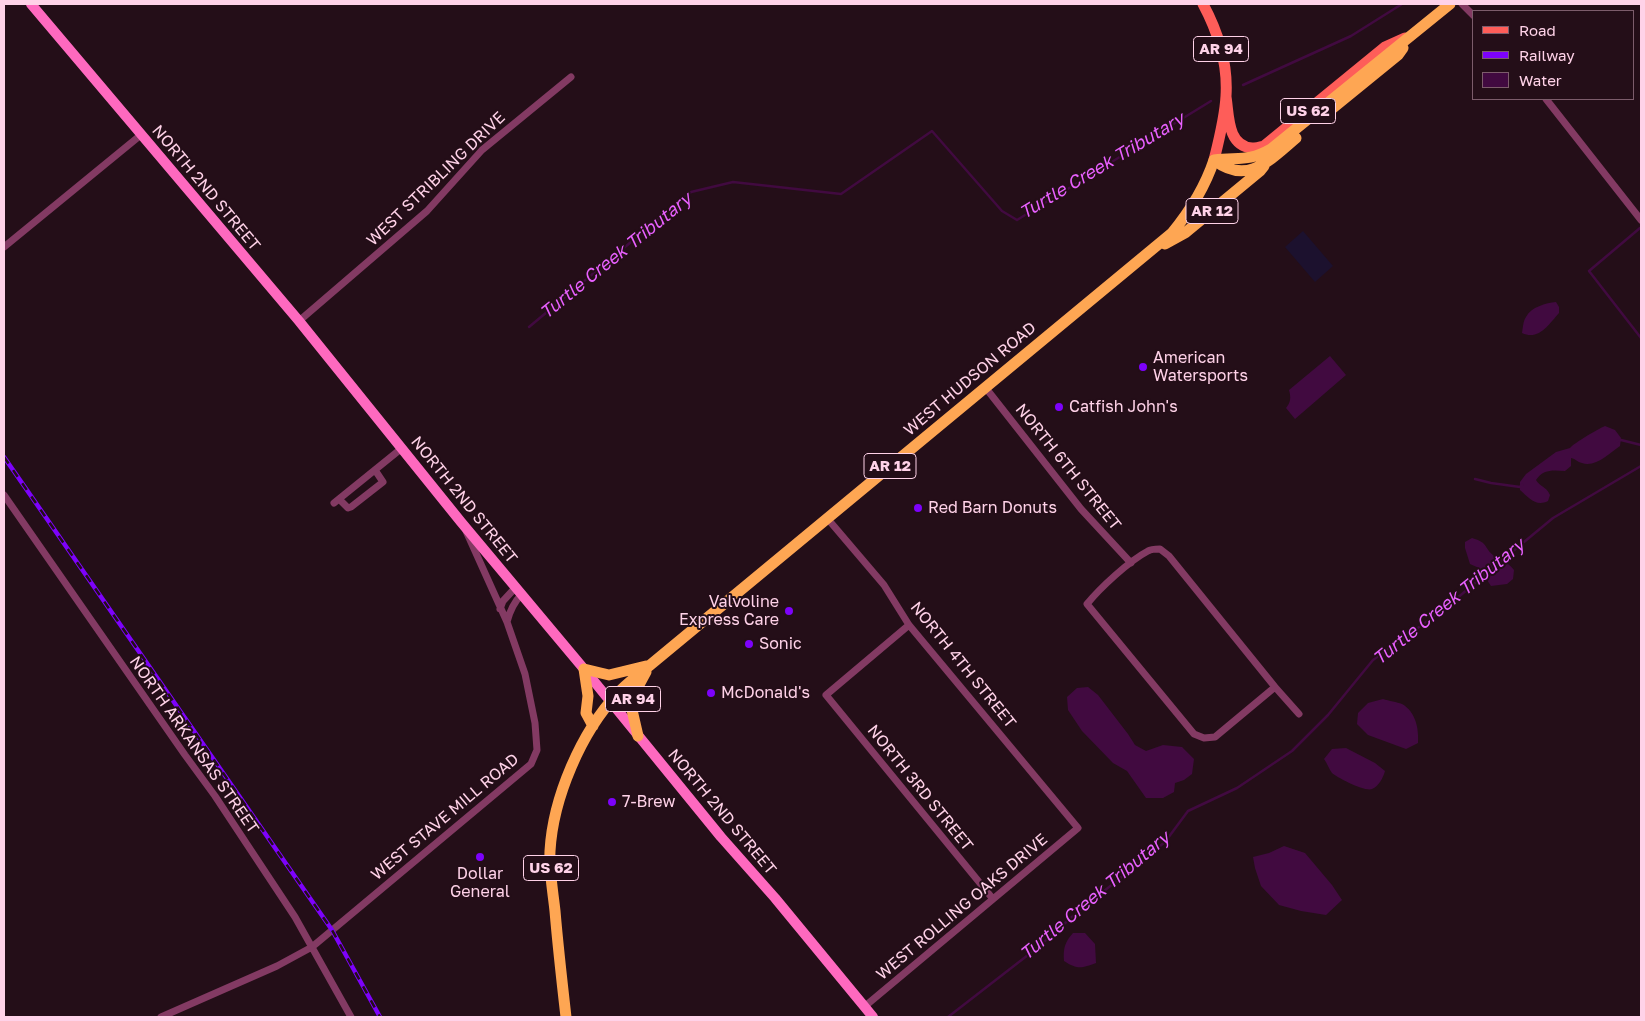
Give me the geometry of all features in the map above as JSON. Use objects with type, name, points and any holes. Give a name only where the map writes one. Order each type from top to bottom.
[{"type":"highway","points":[[1413,34],[1450,4]]},
{"type":"highway","name":"US 62","points":[[1214,160],[1230,158],[1247,159],[1259,156],[1271,149],[1413,34]]},
{"type":"highway","name":"US 62","points":[[1266,164],[1398,55],[1413,34]]},
{"type":"highway","points":[[1214,160],[1224,168],[1240,172],[1266,164]]},
{"type":"highway","name":"WEST HUDSON ROAD","points":[[610,702],[618,692],[649,666],[1172,233],[1197,199],[1214,160]]},
{"type":"highway","name":"AR 12","points":[[1152,250],[1185,233],[1266,164]]},
{"type":"highway","name":"AR 12","points":[[584,669],[609,675],[649,666]]},
{"type":"highway","name":"AR 94","points":[[638,736],[632,710],[633,696],[649,666]]},
{"type":"highway","points":[[584,669],[588,696],[586,714],[593,726]]},
{"type":"highway","name":"US 62","points":[[566,1017],[550,852],[552,829],[560,792],[580,747],[610,702]]},
{"type":"main road","name":"NORTH 2ND STREET","points":[[31,4],[299,321],[461,522],[873,1017]]},
{"type":"main road","name":"AR 94","points":[[1203,4],[1212,20],[1222,54],[1226,81],[1226,97],[1214,160]]},
{"type":"main road","name":"US 62","points":[[1226,97],[1232,135],[1240,143],[1252,148],[1264,146],[1385,47],[1413,34]]},
{"type":"street","points":[[1462,4],[1472,14]]},
{"type":"street","name":"WEST STRIBLING DRIVE","points":[[299,321],[427,211],[482,150],[571,77]]},
{"type":"street","points":[[1547,100],[1641,220]]},
{"type":"street","points":[[4,247],[142,134]]},
{"type":"street","name":"NORTH 6TH STREET","points":[[985,387],[1081,510],[1131,563]]},
{"type":"street","points":[[374,470],[383,482],[351,507],[348,508],[337,501],[374,470],[402,448]]},
{"type":"street","name":"NORTH ARKANSAS STREET","points":[[4,495],[215,796],[295,918],[351,1017]]},
{"type":"street","name":"NORTH 4TH STREET","points":[[828,518],[884,585],[910,625],[1078,828]]},
{"type":"street","name":"WEST STAVE MILL ROAD","points":[[161,1017],[277,966],[312,947],[531,764],[537,750],[535,723],[525,674],[507,622],[461,522]]},
{"type":"street","points":[[1275,687],[1216,737],[1204,738],[1194,734],[1087,604],[1096,592],[1131,563],[1150,550],[1160,549],[1169,556],[1299,714]]},
{"type":"street","points":[[500,609],[503,601],[519,591]]},
{"type":"street","points":[[507,622],[519,591]]},
{"type":"street","name":"NORTH 3RD STREET","points":[[910,625],[826,696],[993,898]]},
{"type":"street","name":"WEST ROLLING OAKS DRIVE","points":[[864,1007],[1078,828]]},
{"type":"shaded area","points":[[1303,231],[1333,266],[1315,282],[1285,247]]},
{"type":"water","points":[[1556,302],[1559,307],[1559,313],[1543,330],[1534,335],[1522,333],[1525,319],[1531,311],[1543,305]]},
{"type":"water","points":[[1330,356],[1346,375],[1295,419],[1286,408],[1290,399],[1289,390]]},
{"type":"water","points":[[1605,426],[1615,430],[1621,438],[1620,446],[1597,462],[1580,463],[1571,458],[1571,466],[1565,471],[1545,472],[1539,476],[1536,480],[1550,495],[1548,501],[1544,503],[1536,502],[1520,490],[1520,482],[1526,474],[1556,452],[1570,448]]},
{"type":"water","points":[[1472,538],[1484,544],[1494,556],[1514,570],[1513,579],[1507,584],[1491,586],[1479,568],[1470,564],[1465,542]]},
{"type":"water","points":[[1088,687],[1098,695],[1135,745],[1146,751],[1163,745],[1182,747],[1194,759],[1192,774],[1184,780],[1175,783],[1174,792],[1163,798],[1146,798],[1127,771],[1113,763],[1082,731],[1068,710],[1067,697],[1077,688]]},
{"type":"water","points":[[1383,699],[1402,704],[1411,712],[1416,721],[1418,743],[1406,749],[1368,735],[1357,724],[1358,713],[1368,703]]},
{"type":"water","points":[[1346,748],[1375,763],[1385,771],[1377,786],[1372,789],[1358,787],[1332,773],[1324,759],[1332,749]]},
{"type":"water","points":[[1284,846],[1305,853],[1342,900],[1326,915],[1279,905],[1261,886],[1253,857],[1269,853]]},
{"type":"water","points":[[1073,933],[1085,933],[1095,944],[1096,963],[1080,967],[1073,966],[1064,961],[1065,946]]},
{"type":"waterway","name":"Turtle Creek Tributary","points":[[1243,85],[1351,36],[1402,4]]},
{"type":"waterway","name":"Turtle Creek Tributary","points":[[529,327],[691,192],[733,182],[841,194],[932,131],[1002,211],[1017,220],[1211,101]]},
{"type":"waterway","name":"Turtle Creek Tributary","points":[[1640,228],[1589,271],[1641,338]]},
{"type":"waterway","points":[[1617,441],[1621,440],[1641,445]]},
{"type":"waterway","name":"Turtle Creek Tributary","points":[[1501,561],[1553,518],[1641,466]]},
{"type":"waterway","points":[[1475,479],[1520,487],[1522,485]]},
{"type":"waterway","name":"Turtle Creek Tributary","points":[[948,1017],[1037,948],[1073,916],[1165,842],[1188,811],[1237,788],[1292,751],[1328,715],[1373,660],[1443,610],[1487,573]]},
{"type":"railway","points":[[4,457],[332,930],[380,1017]]},
{"type":"place","name":"American Watersports","points":[[1143,367]]},
{"type":"place","name":"Catfish John's","points":[[1059,407]]},
{"type":"place","name":"Red Barn Donuts","points":[[918,508]]},
{"type":"place","name":"Valvoline Express Care","points":[[789,611]]},
{"type":"place","name":"Sonic","points":[[749,644]]},
{"type":"place","name":"McDonald's","points":[[711,693]]},
{"type":"place","name":"7-Brew","points":[[612,802]]},
{"type":"place","name":"Dollar General","points":[[480,857]]}]
